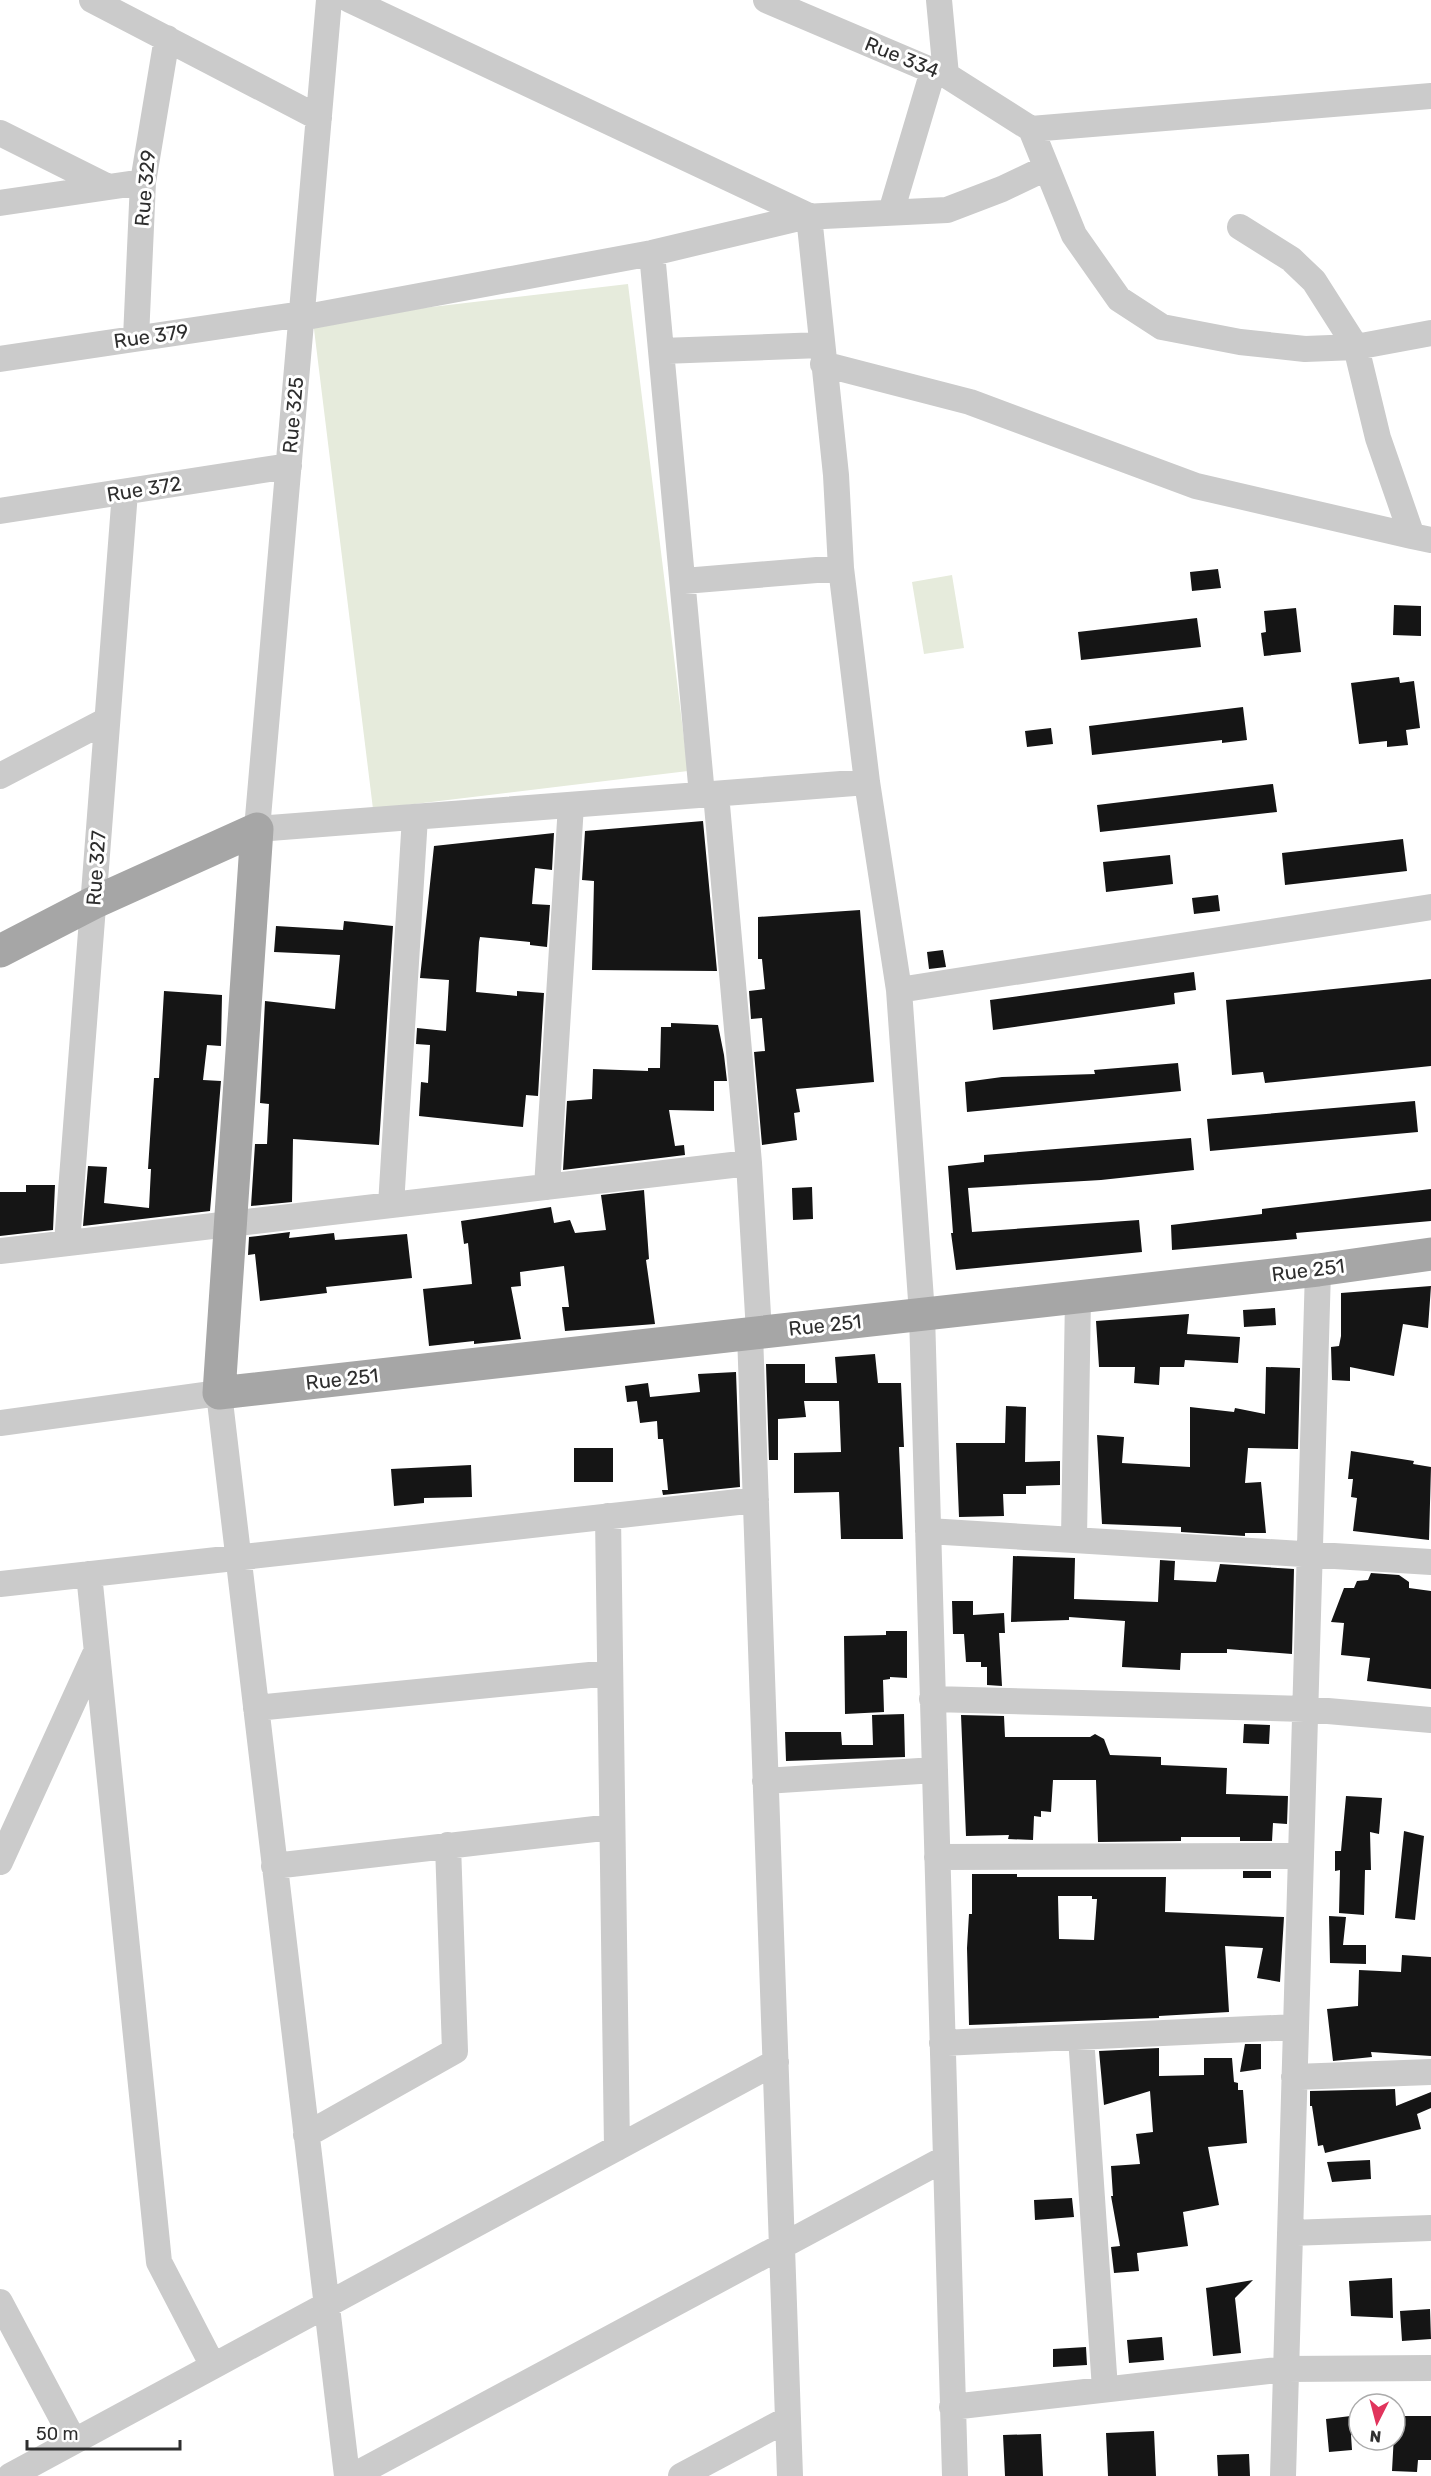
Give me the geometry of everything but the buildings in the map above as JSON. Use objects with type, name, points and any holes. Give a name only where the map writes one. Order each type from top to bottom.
[{"type":"main road","points":[[0,951],[93,903],[257,830],[219,1392]]},
{"type":"main road","name":"Rue 251","points":[[219,1392],[1318,1270],[1431,1254]]},
{"type":"street","points":[[92,0],[319,118]]},
{"type":"street","name":"Rue 325","points":[[257,830],[329,0]]},
{"type":"street","points":[[350,0],[809,216],[836,475],[840,568],[867,782],[898,990],[922,1314],[954,2476]]},
{"type":"street","name":"Rue 334","points":[[766,0],[939,73],[1031,129]]},
{"type":"street","points":[[891,212],[939,73],[939,0]]},
{"type":"street","name":"Rue 329","points":[[136,338],[143,182],[167,38]]},
{"type":"street","points":[[1431,96],[1031,129],[1074,235],[1119,299],[1162,327],[1240,342],[1294,348],[1356,347],[1431,333]]},
{"type":"street","points":[[0,133],[108,187]]},
{"type":"street","name":"Rue 379","points":[[0,359],[302,316],[652,253],[809,216],[947,210],[1002,189],[1046,168]]},
{"type":"street","points":[[0,203],[143,182]]},
{"type":"street","points":[[1240,227],[1291,259],[1314,281],[1356,347],[1378,438],[1422,538]]},
{"type":"street","points":[[652,253],[684,581],[749,1163],[755,1333],[756,1500],[790,2476]]},
{"type":"street","points":[[662,351],[822,355],[970,402],[1196,486],[1422,538]]},
{"type":"street","name":"Rue 372","points":[[0,511],[289,465]]},
{"type":"street","name":"Rue 327","points":[[67,1243],[125,492]]},
{"type":"street","points":[[684,581],[840,568]]},
{"type":"street","points":[[0,776],[107,720]]},
{"type":"street","points":[[257,830],[867,782]]},
{"type":"street","points":[[547,1187],[571,805]]},
{"type":"street","points":[[390,1205],[415,817]]},
{"type":"street","points":[[898,990],[1431,907]]},
{"type":"street","points":[[0,1251],[749,1163]]},
{"type":"street","points":[[1283,2476],[1318,1270]]},
{"type":"street","points":[[1074,1538],[1078,1297]]},
{"type":"street","points":[[0,1423],[219,1392],[347,2476]]},
{"type":"street","points":[[0,1584],[756,1500]]},
{"type":"street","points":[[608,1516],[617,2148]]},
{"type":"street","points":[[928,1531],[1074,1538],[1431,1562]]},
{"type":"street","points":[[89,1574],[159,2262],[213,2366]]},
{"type":"street","points":[[0,1862],[97,1650]]},
{"type":"street","points":[[256,1708],[610,1673]]},
{"type":"street","points":[[932,1699],[1305,1708],[1431,1720]]},
{"type":"street","points":[[765,1780],[935,1770]]},
{"type":"street","points":[[274,1866],[612,1827]]},
{"type":"street","points":[[306,2135],[455,2051],[448,1845]]},
{"type":"street","points":[[937,1857],[1301,1856]]},
{"type":"street","points":[[942,2043],[1296,2027]]},
{"type":"street","points":[[1081,2037],[1106,2389]]},
{"type":"street","points":[[10,2476],[776,2062]]},
{"type":"street","points":[[1294,2077],[1431,2072]]},
{"type":"street","points":[[353,2476],[946,2158]]},
{"type":"street","points":[[1290,2233],[1431,2228]]},
{"type":"street","points":[[0,2302],[74,2441]]},
{"type":"street","points":[[952,2407],[1286,2369],[1431,2368]]},
{"type":"street","points":[[681,2476],[788,2419]]},
{"type":"shaded area","points":[[628,284],[688,771],[373,809],[313,321]]},
{"type":"shaded area","points":[[952,575],[964,648],[924,654],[912,582]]}]
